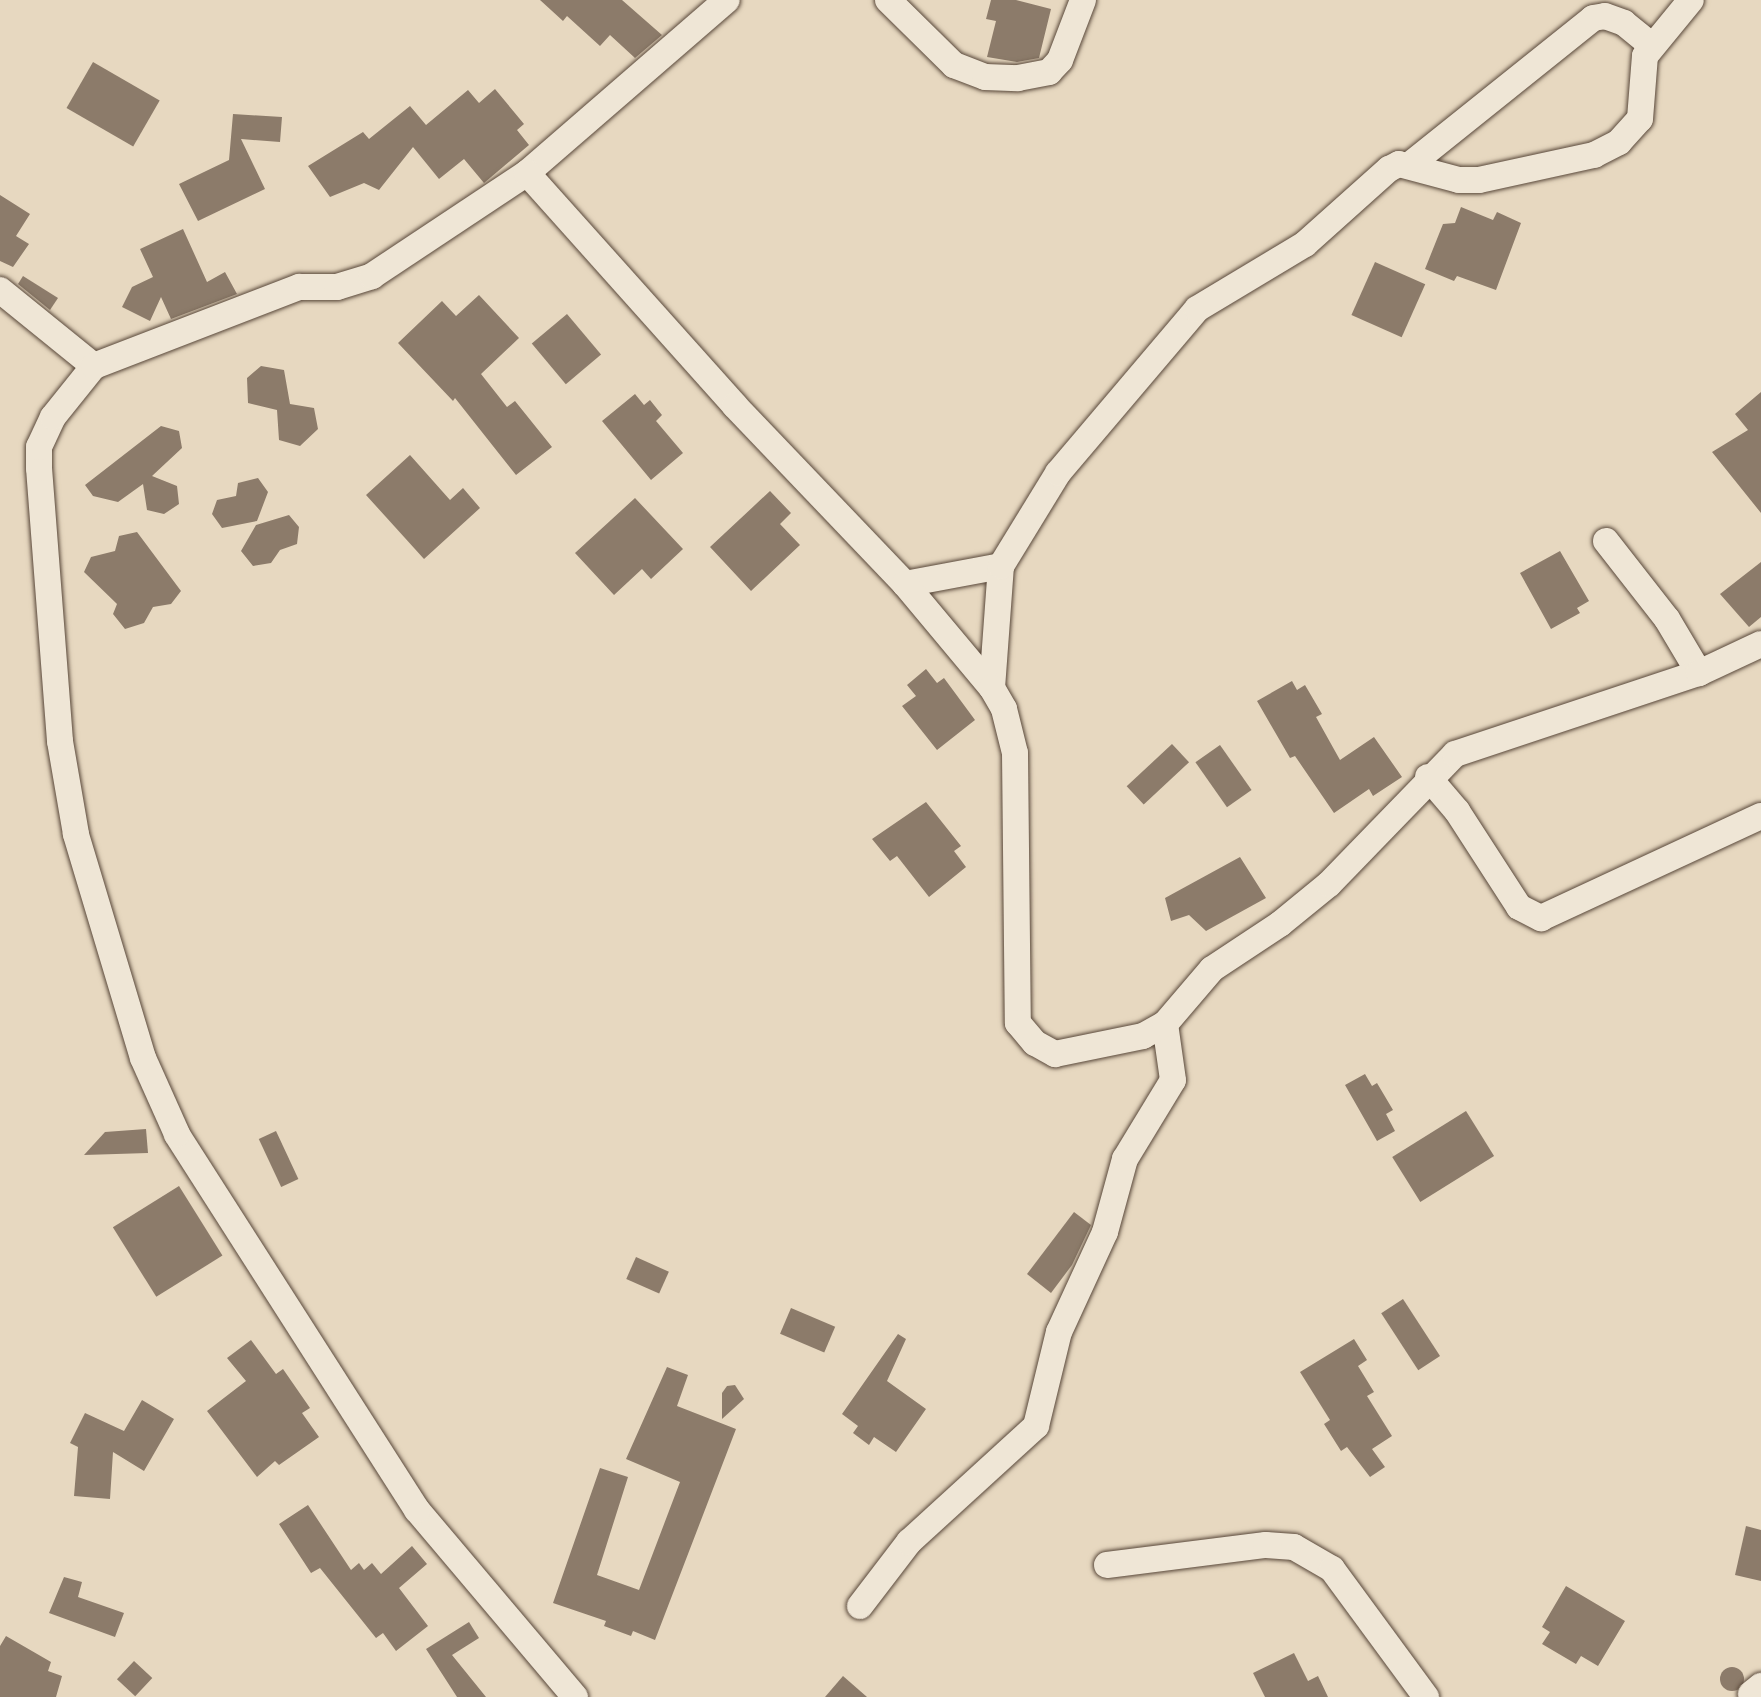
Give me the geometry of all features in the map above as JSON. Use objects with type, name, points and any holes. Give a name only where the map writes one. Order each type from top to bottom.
[{"type":"street","points":[[575,1697],[417,1510],[177,1134],[143,1058],[76,834],[60,741],[39,447],[53,417],[94,366],[299,287],[337,287],[372,276],[527,173],[727,0]]},
{"type":"street","points":[[888,0],[954,65],[985,77],[1017,78],[1049,72],[1060,60],[1083,0]]},
{"type":"street","points":[[1411,164],[1459,180],[1479,180],[1594,155],[1619,142],[1640,119],[1645,56],[1651,45],[1691,0]]},
{"type":"street","points":[[992,688],[1001,566],[1058,473],[1197,309],[1305,244],[1389,169],[1411,164],[1593,18],[1605,16],[1624,23],[1651,45]]},
{"type":"street","points":[[527,173],[735,405],[905,584],[992,688],[1004,709],[1014,754],[1018,1023],[1035,1043],[1065,1055],[1143,1036],[1165,1024],[1212,970],[1280,924],[1329,884],[1427,777],[1464,749],[1544,727],[1699,673],[1761,645]]},
{"type":"street","points":[[0,289],[94,366]]},
{"type":"street","points":[[1606,541],[1667,619],[1699,673]]},
{"type":"street","points":[[905,584],[1001,566]]},
{"type":"street","points":[[1427,777],[1457,811],[1519,907],[1541,918],[1761,816]]},
{"type":"street","points":[[860,1606],[909,1542],[1036,1426],[1059,1332],[1105,1233],[1109,1204],[1125,1158],[1173,1080],[1165,1024]]},
{"type":"street","points":[[1107,1565],[1266,1545],[1294,1548],[1332,1569],[1426,1697]]},
{"type":"building","points":[[540,0],[622,0],[662,35],[635,58],[610,35],[600,46],[567,16],[563,21]]},
{"type":"building","points":[[991,0],[1016,0],[1051,9],[1039,58],[1017,62],[987,57],[996,21],[986,19]]},
{"type":"building","points":[[93,62],[160,100],[133,146],[66,108]]},
{"type":"building","points":[[495,89],[524,124],[517,130],[529,145],[484,183],[464,159],[439,179],[413,147],[379,190],[364,183],[330,197],[308,166],[363,132],[369,139],[410,106],[426,125],[468,90],[479,103]]},
{"type":"building","points":[[233,114],[282,117],[280,142],[241,139],[265,189],[198,221],[179,184],[229,160]]},
{"type":"building","points":[[0,195],[30,214],[16,236],[29,244],[13,267],[0,261]]},
{"type":"building","points":[[1461,207],[1493,220],[1497,212],[1521,223],[1496,290],[1457,276],[1454,281],[1425,269],[1443,224],[1455,223]]},
{"type":"building","points":[[183,229],[207,282],[225,272],[237,294],[171,319],[161,297],[150,321],[122,307],[132,287],[153,277],[140,249]]},
{"type":"building","points":[[1375,262],[1425,284],[1402,337],[1351,315]]},
{"type":"building","points":[[23,276],[58,298],[50,310],[18,284]]},
{"type":"building","points":[[479,295],[519,338],[481,374],[507,407],[515,401],[552,447],[516,475],[455,398],[453,401],[398,343],[442,301],[456,316]]},
{"type":"building","points":[[567,314],[601,355],[566,384],[532,344]]},
{"type":"building","points":[[261,366],[284,370],[290,404],[314,408],[318,429],[300,446],[279,440],[277,410],[248,403],[247,378]]},
{"type":"building","points":[[1761,392],[1761,513],[1712,452],[1748,430],[1735,414]]},
{"type":"building","points":[[635,394],[644,405],[650,400],[662,415],[656,421],[683,453],[651,480],[602,421]]},
{"type":"building","points":[[161,426],[179,431],[182,448],[152,476],[177,486],[179,504],[164,514],[147,510],[143,484],[118,502],[93,496],[85,485]]},
{"type":"building","points":[[410,455],[450,500],[463,488],[480,508],[424,559],[366,495]]},
{"type":"building","points":[[258,478],[268,492],[257,521],[222,528],[212,514],[217,500],[236,496],[238,483]]},
{"type":"building","points":[[770,491],[791,513],[780,524],[800,545],[751,591],[710,547]]},
{"type":"building","points":[[635,498],[683,549],[651,579],[642,569],[614,595],[575,553]]},
{"type":"building","points":[[289,515],[299,527],[297,544],[280,550],[271,563],[253,566],[241,551],[256,525]]},
{"type":"building","points":[[137,532],[181,591],[171,604],[153,607],[144,623],[125,629],[113,614],[117,604],[84,572],[91,557],[115,551],[119,536]]},
{"type":"building","points":[[1560,551],[1589,601],[1577,608],[1580,613],[1551,629],[1520,573]]},
{"type":"building","points":[[1761,562],[1761,617],[1749,627],[1720,594]]},
{"type":"building","points":[[926,669],[937,683],[944,678],[975,720],[937,750],[902,706],[916,696],[907,685]]},
{"type":"building","points":[[1292,681],[1297,690],[1305,685],[1322,714],[1316,717],[1340,760],[1374,737],[1402,777],[1373,796],[1369,789],[1334,813],[1295,756],[1290,758],[1257,701]]},
{"type":"building","points":[[1172,744],[1189,762],[1144,805],[1127,786]]},
{"type":"building","points":[[1220,745],[1252,790],[1227,807],[1195,762]]},
{"type":"building","points":[[926,802],[961,846],[954,851],[966,867],[929,897],[897,856],[890,861],[872,839]]},
{"type":"building","points":[[1240,857],[1266,898],[1206,931],[1189,915],[1171,921],[1165,898]]},
{"type":"building","points":[[1365,1074],[1372,1086],[1377,1083],[1393,1110],[1386,1114],[1395,1131],[1377,1141],[1345,1085]]},
{"type":"building","points":[[1466,1111],[1494,1156],[1420,1202],[1392,1157]]},
{"type":"building","points":[[146,1129],[148,1153],[84,1155],[105,1132]]},
{"type":"building","points":[[276,1131],[298,1179],[281,1187],[259,1139]]},
{"type":"building","points":[[179,1186],[222,1256],[156,1297],[113,1227]]},
{"type":"building","points":[[1074,1212],[1091,1225],[1072,1265],[1051,1293],[1027,1274]]},
{"type":"building","points":[[636,1257],[669,1272],[659,1294],[626,1279]]},
{"type":"building","points":[[1403,1299],[1440,1356],[1418,1370],[1381,1313]]},
{"type":"building","points":[[791,1308],[835,1327],[824,1353],[780,1334]]},
{"type":"building","points":[[898,1334],[906,1339],[887,1381],[926,1409],[896,1452],[874,1437],[869,1445],[853,1433],[858,1426],[842,1414]]},
{"type":"building","points":[[1354,1339],[1367,1360],[1358,1366],[1374,1392],[1367,1396],[1392,1436],[1372,1449],[1385,1467],[1370,1477],[1347,1447],[1341,1451],[1324,1424],[1330,1420],[1300,1372]]},
{"type":"building","points":[[251,1340],[276,1374],[283,1369],[310,1408],[302,1413],[319,1437],[279,1465],[275,1461],[257,1477],[207,1411],[246,1381],[227,1358]]},
{"type":"building","points":[[667,1367],[688,1375],[677,1406],[736,1429],[655,1640],[633,1631],[631,1636],[604,1626],[606,1621],[553,1603],[600,1468],[628,1477],[597,1575],[639,1590],[680,1482],[626,1459]]},
{"type":"building","points":[[735,1385],[744,1399],[722,1419],[722,1393],[727,1386]]},
{"type":"building","points":[[142,1400],[174,1419],[144,1471],[113,1452],[110,1499],[74,1496],[78,1447],[70,1443],[85,1413],[124,1431]]},
{"type":"building","points":[[308,1505],[351,1570],[359,1563],[364,1570],[372,1563],[381,1574],[412,1546],[427,1564],[399,1588],[428,1626],[396,1651],[383,1633],[376,1638],[320,1568],[311,1573],[279,1524]]},
{"type":"building","points":[[1746,1526],[1761,1530],[1761,1581],[1735,1575]]},
{"type":"building","points":[[64,1577],[82,1582],[78,1597],[124,1613],[115,1637],[49,1613]]},
{"type":"building","points":[[1566,1586],[1625,1621],[1598,1666],[1581,1656],[1576,1664],[1542,1644],[1550,1632],[1542,1627]]},
{"type":"building","points":[[469,1622],[479,1638],[452,1655],[486,1697],[457,1697],[426,1649]]},
{"type":"building","points":[[6,1636],[51,1662],[48,1671],[62,1676],[56,1697],[0,1697],[0,1646]]},
{"type":"building","points":[[1294,1653],[1308,1681],[1318,1676],[1328,1697],[1265,1697],[1253,1673]]},
{"type":"building","points":[[134,1661],[152,1678],[135,1696],[117,1679]]},
{"type":"building","points":[[1732,1667],[1740,1671],[1744,1679],[1740,1687],[1732,1691],[1724,1687],[1720,1679],[1724,1671]]},
{"type":"building","points":[[843,1676],[867,1697],[825,1697]]}]
